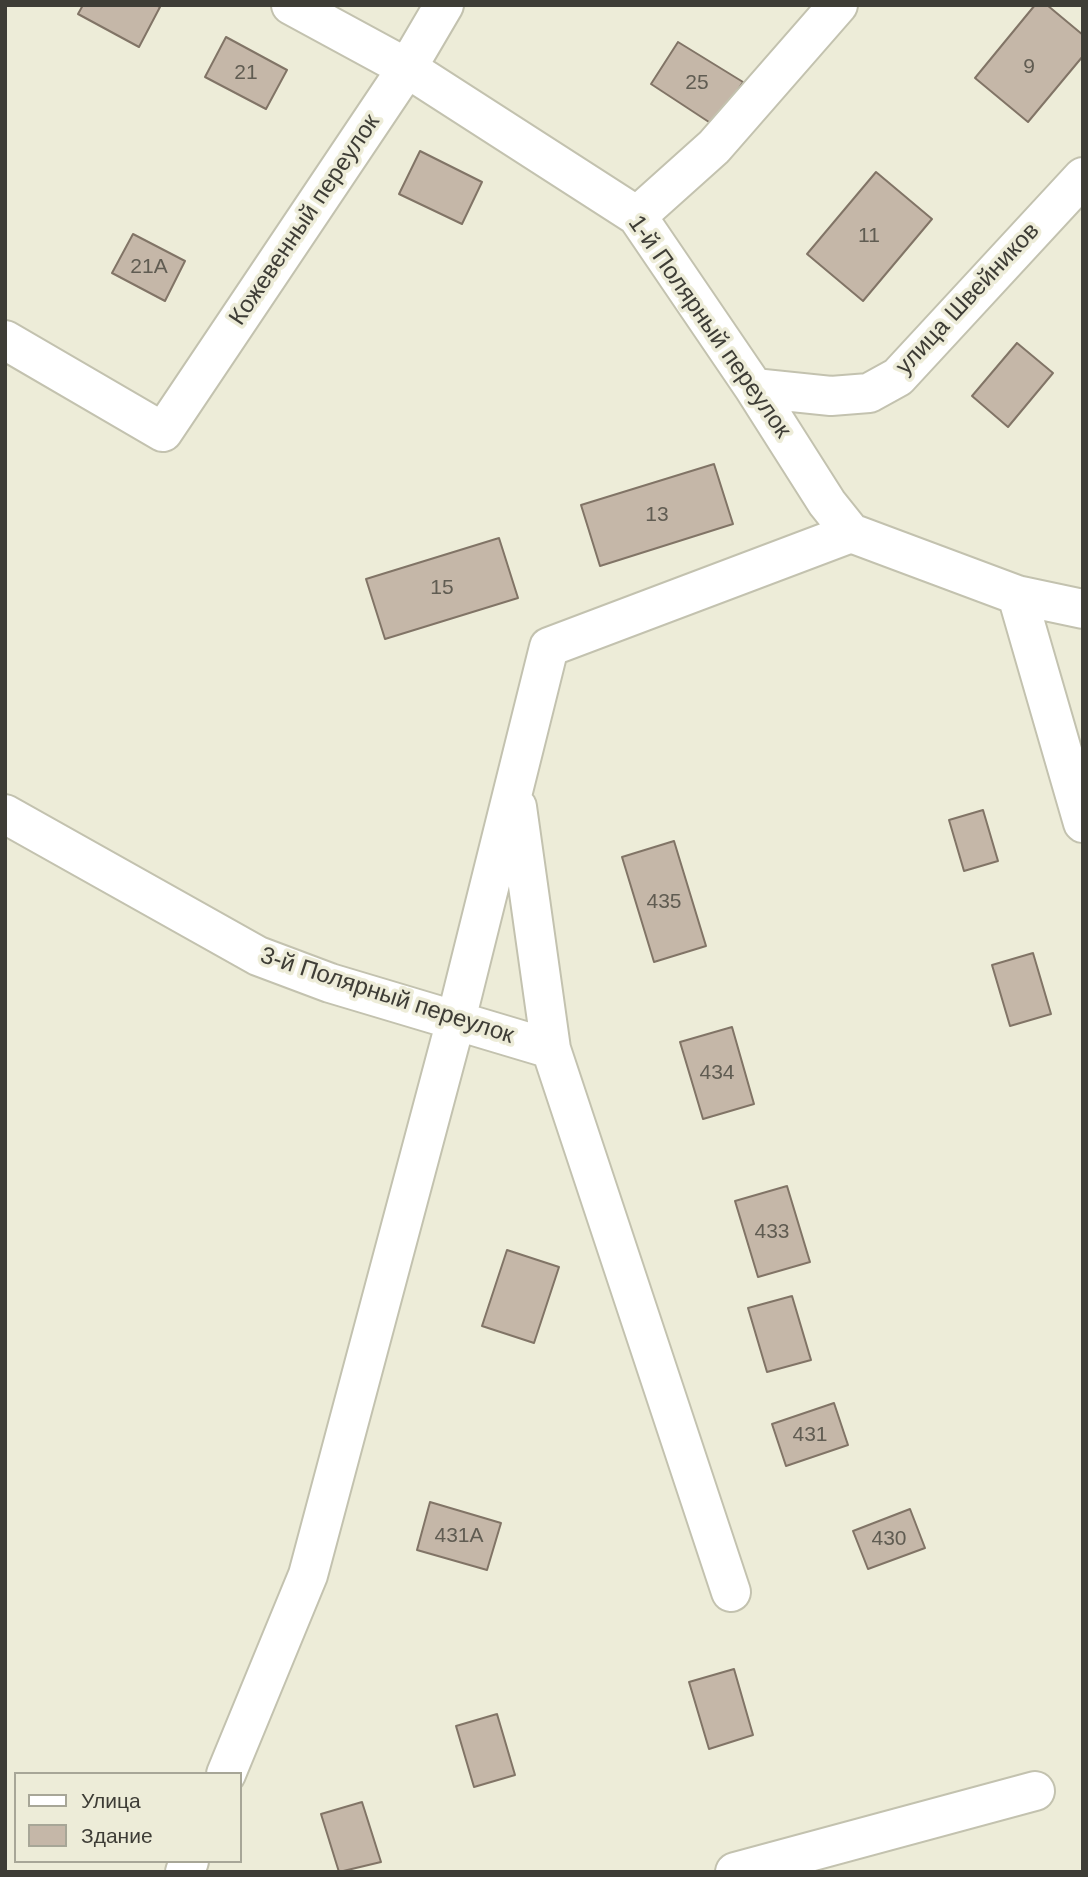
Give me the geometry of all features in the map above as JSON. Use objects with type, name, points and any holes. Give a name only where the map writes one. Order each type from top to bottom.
[{"type":"street","name":"1-й Полярный переулок","points":[[291,5],[407,68],[637,216],[754,388],[827,503],[851,533]]},
{"type":"street","name":"Кожевенный переулок","points":[[5,340],[163,432],[407,68],[444,5]]},
{"type":"street","points":[[637,216],[714,147],[838,5]]},
{"type":"street","name":"улица Швейников","points":[[754,388],[831,396],[869,393],[898,377],[1083,177]]},
{"type":"street","points":[[227,1772],[308,1575],[456,1020],[549,647],[851,533],[1017,595],[1083,609]]},
{"type":"street","points":[[1017,595],[1083,823]]},
{"type":"street","points":[[514,787],[551,1049],[732,1592]]},
{"type":"street","name":"3-й Полярный переулок","points":[[5,814],[258,956],[330,983],[551,1049]]},
{"type":"street","points":[[735,1872],[1035,1791]]},
{"type":"building","points":[[83,5],[160,7],[139,47],[78,14]]},
{"type":"building","points":[[1035,5],[1047,5],[1083,35],[1083,56],[1028,122],[975,78]]},
{"type":"building","points":[[226,37],[287,70],[266,109],[205,77]]},
{"type":"building","points":[[678,42],[743,82],[715,126],[651,84]]},
{"type":"building","points":[[420,151],[482,182],[462,224],[399,194]]},
{"type":"building","points":[[876,172],[932,219],[863,301],[807,254]]},
{"type":"building","points":[[133,234],[185,261],[165,301],[112,273]]},
{"type":"building","points":[[1017,343],[1053,373],[1008,427],[972,396]]},
{"type":"building","points":[[714,464],[733,524],[600,566],[581,505]]},
{"type":"building","points":[[499,538],[518,598],[385,639],[366,579]]},
{"type":"building","points":[[983,810],[998,861],[964,871],[949,820]]},
{"type":"building","points":[[674,841],[706,946],[654,962],[622,857]]},
{"type":"building","points":[[1033,953],[1051,1014],[1010,1026],[992,965]]},
{"type":"building","points":[[732,1027],[754,1104],[703,1119],[680,1042]]},
{"type":"building","points":[[787,1186],[810,1262],[758,1277],[735,1201]]},
{"type":"building","points":[[507,1250],[559,1267],[534,1343],[482,1326]]},
{"type":"building","points":[[792,1296],[811,1360],[767,1372],[748,1308]]},
{"type":"building","points":[[834,1403],[848,1445],[786,1466],[772,1424]]},
{"type":"building","points":[[430,1502],[501,1523],[487,1570],[417,1550]]},
{"type":"building","points":[[910,1509],[925,1548],[868,1569],[853,1531]]},
{"type":"building","points":[[734,1669],[753,1735],[709,1749],[689,1682]]},
{"type":"building","points":[[497,1714],[515,1775],[474,1787],[456,1726]]},
{"type":"building","points":[[362,1802],[381,1862],[339,1872],[321,1814]]}]
